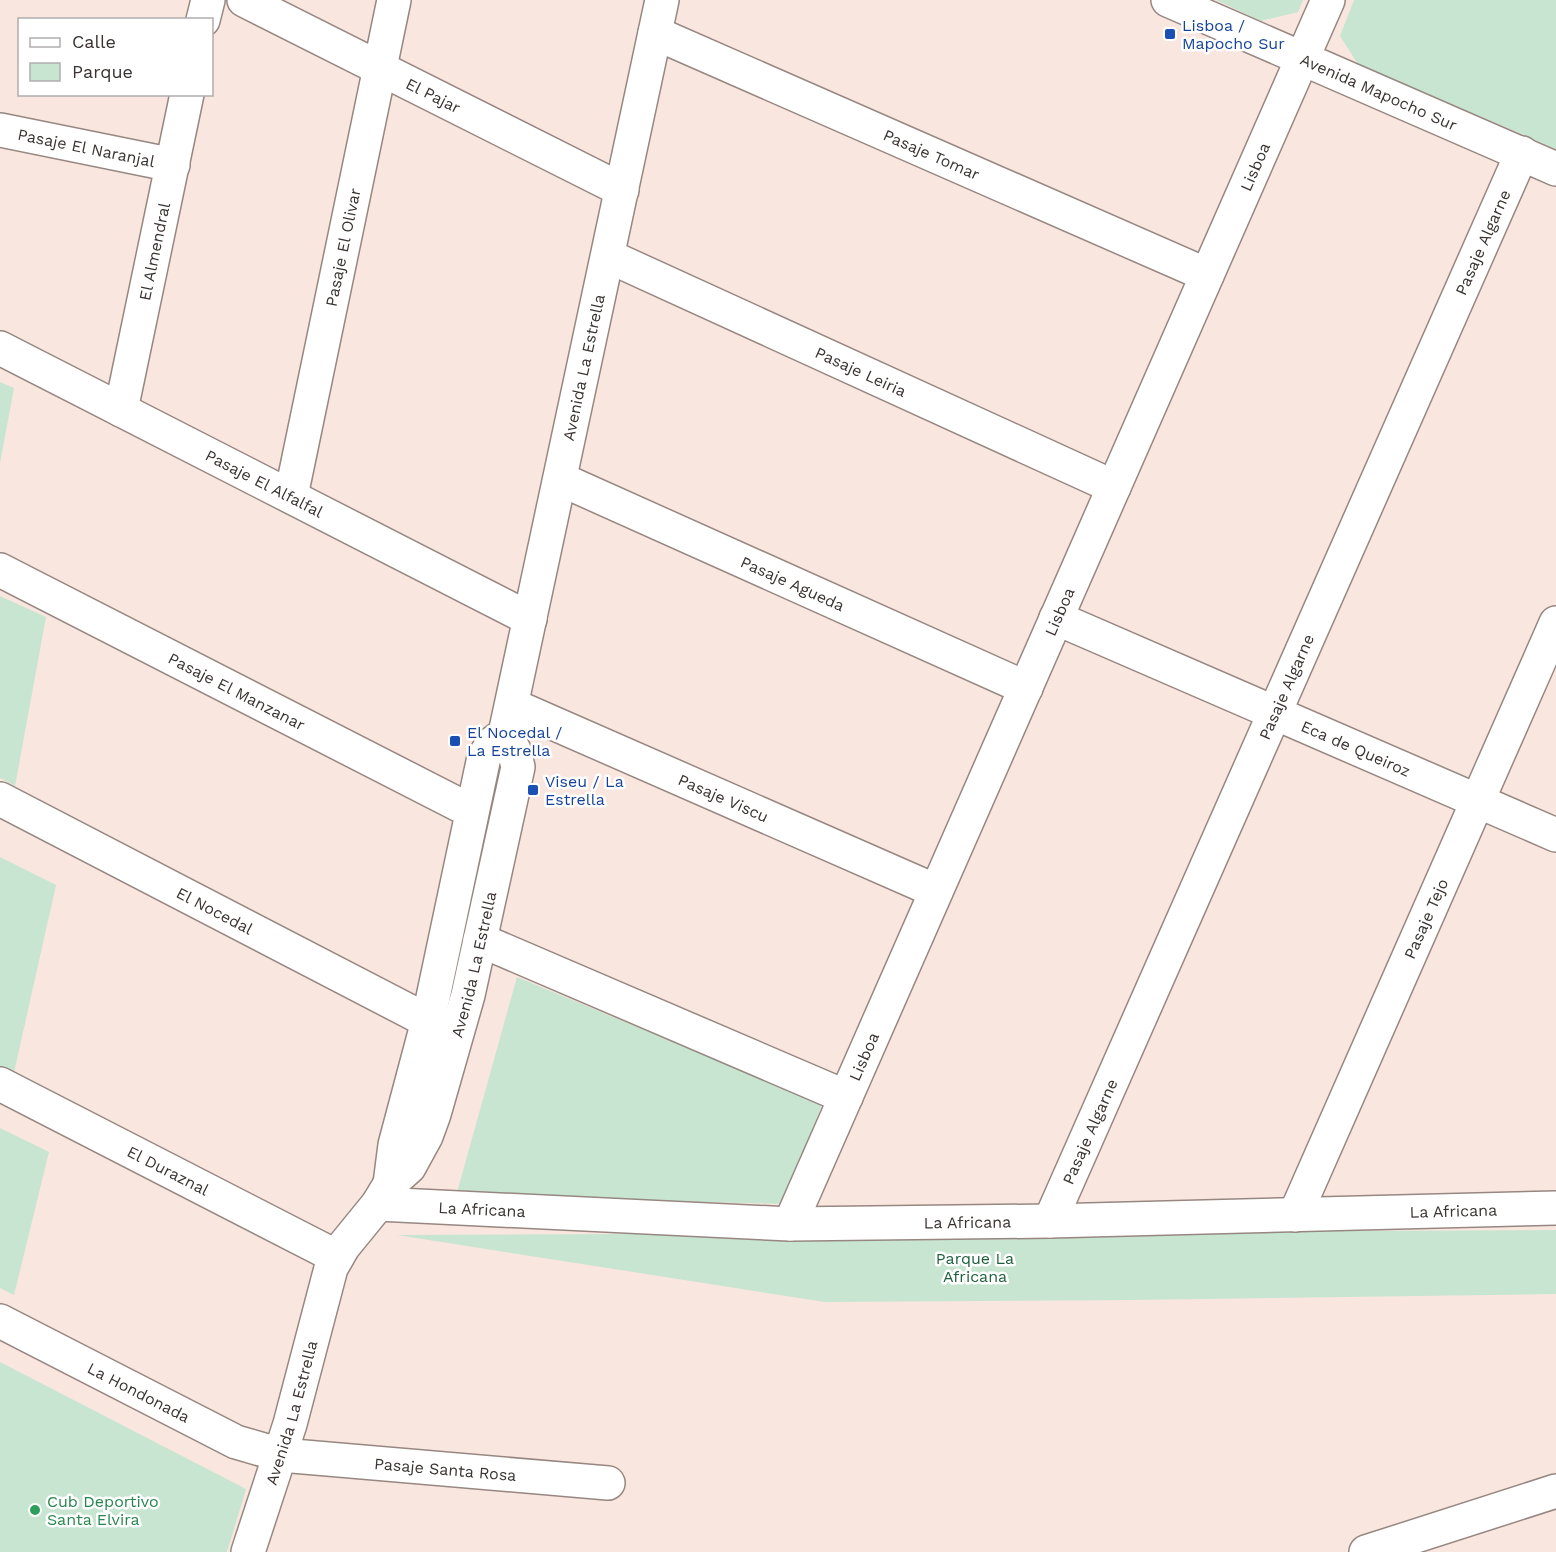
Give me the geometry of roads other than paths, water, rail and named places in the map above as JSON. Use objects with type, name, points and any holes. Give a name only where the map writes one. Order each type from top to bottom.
[{"type":"street","points":[[204,18],[208,0]]},
{"type":"street","name":"El Pajar","points":[[244,0],[622,190]]},
{"type":"street","name":"Pasaje El Olivar","points":[[291,496],[394,0]]},
{"type":"street","name":"Avenida La Estrella","points":[[384,1194],[428,1021],[484,757],[508,719],[662,0]]},
{"type":"street","name":"Avenida Mapocho Sur","points":[[1168,0],[1556,168]]},
{"type":"street","name":"Lisboa","points":[[790,1224],[1328,0]]},
{"type":"street","name":"Pasaje Tomar","points":[[655,33],[1207,275]]},
{"type":"street","name":"El Almendral","points":[[121,410],[188,96]]},
{"type":"street","name":"Pasaje El Naranjal","points":[[0,130],[172,165]]},
{"type":"street","name":"Pasaje Algarne","points":[[1050,1221],[1521,153]]},
{"type":"street","name":"Pasaje Leiria","points":[[608,256],[1114,487]]},
{"type":"street","name":"Pasaje El Alfalfal","points":[[0,348],[530,619]]},
{"type":"street","name":"Pasaje Agueda","points":[[560,479],[1026,688]]},
{"type":"street","name":"Pasaje El Manzanar","points":[[0,570],[471,811]]},
{"type":"street","name":"Eca de Queiroz","points":[[1056,618],[1556,835]]},
{"type":"street","name":"Pasaje Tejo","points":[[1295,1215],[1556,623]]},
{"type":"street","name":"Avenida La Estrella","points":[[248,1552],[281,1455],[327,1280],[337,1257],[384,1194],[409,1167],[426,1136],[434,1114],[468,995],[518,767],[508,719]]},
{"type":"street","name":"Pasaje Viscu","points":[[508,719],[936,891]]},
{"type":"street","name":"El Nocedal","points":[[0,799],[428,1021]]},
{"type":"street","points":[[480,940],[846,1097]]},
{"type":"street","name":"El Duraznal","points":[[0,1084],[337,1257]]},
{"type":"street","name":"La Africana","points":[[384,1194],[790,1224],[1295,1215],[1554,1203]]},
{"type":"street","name":"La Hondonada","points":[[0,1321],[236,1442],[281,1455]]},
{"type":"street","name":"Pasaje Santa Rosa","points":[[281,1455],[608,1483]]},
{"type":"street","points":[[1366,1552],[1556,1491]]},
{"type":"place","name":"Lisboa / Mapocho Sur","points":[[1170,34]]},
{"type":"place","name":"El Nocedal / La Estrella","points":[[455,741]]},
{"type":"place","name":"Viseu / La Estrella","points":[[533,790]]},
{"type":"place","name":"Cub Deportivo Santa Elvira","points":[[35,1510]]},
{"type":"park label","name":"Parque La Africana","points":[[975,1267]]}]
